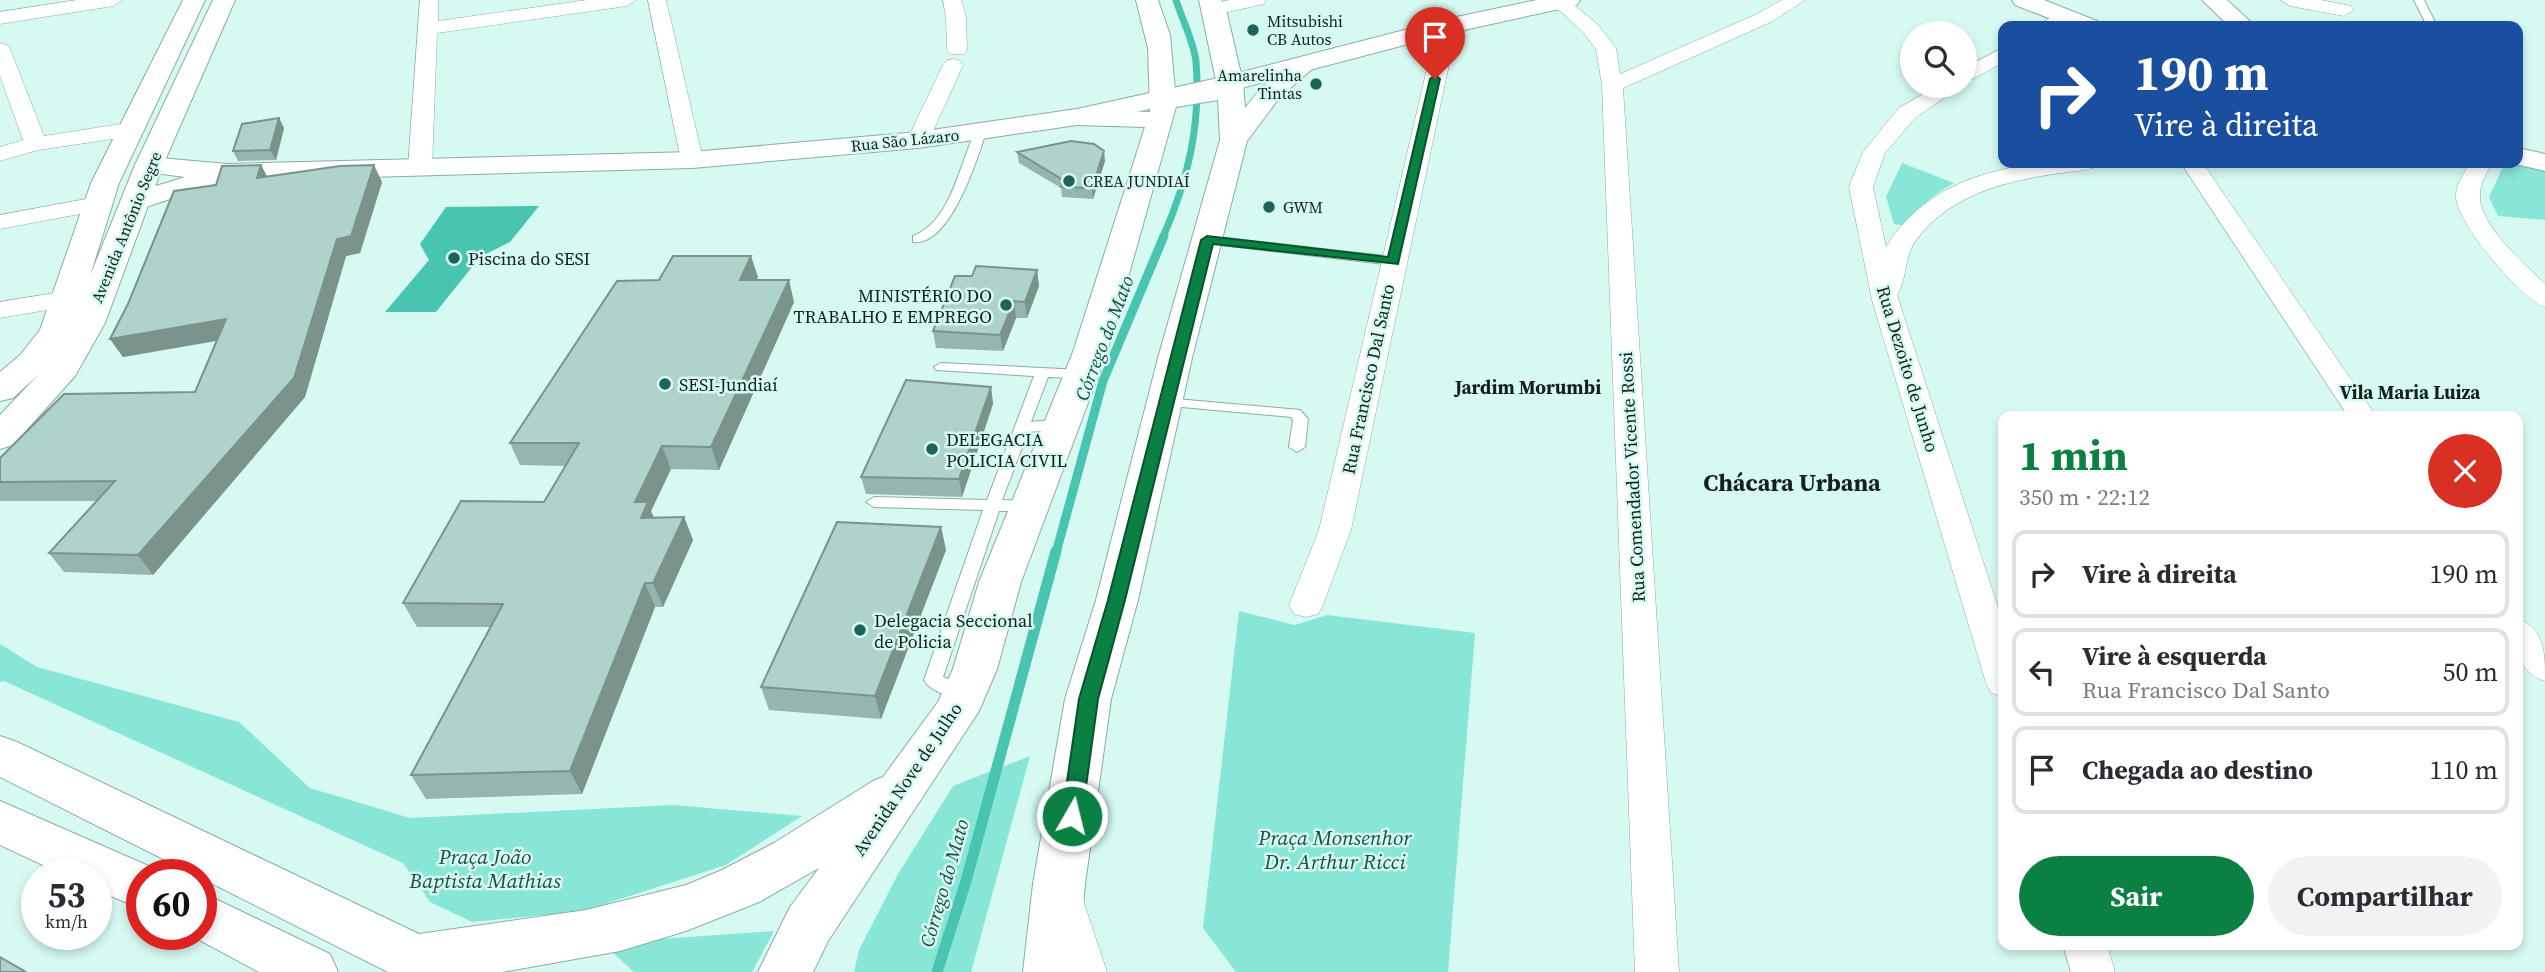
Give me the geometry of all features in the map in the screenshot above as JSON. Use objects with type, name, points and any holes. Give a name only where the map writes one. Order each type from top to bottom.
[{"type":"main road","name":"Avenida Antônio Segre","points":[[0,390],[32,362],[55,332],[101,194],[194,0]]},
{"type":"main road","name":"Avenida Antônio Segre","points":[[0,437],[63,369],[88,323],[149,165],[224,0]]},
{"type":"main road","name":"Avenida Nove de Julho","points":[[785,972],[809,924],[956,711],[975,669],[983,582],[1011,505],[1062,424],[1063,373],[1168,103],[1152,11],[1147,0]]},
{"type":"main road","points":[[2023,0],[2055,21]]},
{"type":"main road","points":[[2213,0],[2237,21]]},
{"type":"main road","points":[[1168,103],[1447,26],[1562,1]]},
{"type":"main road","points":[[1212,4],[1221,88],[1234,140]]},
{"type":"main road","points":[[1050,972],[1059,884],[1088,699],[1234,140],[1271,92],[1307,63]]},
{"type":"main road","name":"Rua São Lázaro","points":[[149,165],[227,173],[692,160],[918,140],[1168,103]]},
{"type":"main road","points":[[2523,157],[2545,163]]},
{"type":"main road","name":"Rua São Lázaro","points":[[137,201],[227,173]]},
{"type":"main road","points":[[101,194],[137,201]]},
{"type":"main road","points":[[0,755],[429,966],[582,937],[687,908],[762,876],[824,839],[909,782]]},
{"type":"main road","points":[[0,822],[126,880]]},
{"type":"main road","points":[[217,923],[311,972]]},
{"type":"street","points":[[0,18],[113,0]]},
{"type":"street","points":[[420,168],[429,0]]},
{"type":"street","points":[[428,28],[627,0]]},
{"type":"street","points":[[657,0],[692,160]]},
{"type":"street","points":[[918,140],[955,57],[956,17],[952,0]]},
{"type":"street","points":[[1212,4],[1256,0]]},
{"type":"street","points":[[1612,85],[1764,18],[1796,0]]},
{"type":"street","points":[[2291,0],[2344,10]]},
{"type":"street","name":"Rua Comendador Vicente Rossi","points":[[1562,1],[1590,27],[1606,48],[1612,85],[1657,972]]},
{"type":"street","name":"Rua Francisco Dal Santo","points":[[1306,605],[1335,530],[1447,26]]},
{"type":"street","points":[[0,48],[9,105],[36,144]]},
{"type":"street","points":[[1977,70],[1998,57]]},
{"type":"street","name":"Rua Dezoito de Junho","points":[[1931,98],[1907,113],[1874,152],[1861,187],[1885,300],[1998,664]]},
{"type":"street","points":[[0,154],[36,144],[133,129]]},
{"type":"street","points":[[1885,300],[1896,252],[1917,224],[1957,192],[1989,179],[2036,168]]},
{"type":"street","points":[[2190,168],[2359,411]]},
{"type":"street","points":[[2478,168],[2470,182],[2468,199],[2474,218],[2545,299]]},
{"type":"street","points":[[0,222],[101,194]]},
{"type":"street","points":[[0,310],[67,299]]},
{"type":"street","points":[[2523,638],[2545,667]]},
{"type":"street","points":[[1059,884],[1085,972]]},
{"type":"street","points":[[2086,950],[2093,972]]},
{"type":"lane","points":[[2419,0],[2430,21]]},
{"type":"lane","points":[[917,239],[933,232],[974,152],[980,132]]},
{"type":"lane","points":[[1207,240],[1394,261]]},
{"type":"lane","points":[[941,367],[1063,373]]},
{"type":"lane","points":[[874,502],[1011,505],[1022,428],[1063,373]]},
{"type":"lane","points":[[1165,402],[1295,413],[1301,419],[1297,447]]},
{"type":"lane","points":[[1022,428],[1062,424]]},
{"type":"green space","points":[[1902,163],[1954,183],[1928,201],[1908,226],[1894,224],[1886,197]]},
{"type":"green space","points":[[2523,165],[2545,169],[2545,220],[2498,216],[2489,197],[2502,169],[2523,168]]},
{"type":"green space","name":"Praça Monsenhor Dr. Arthur Ricci","points":[[1239,611],[1295,625],[1327,615],[1475,633],[1448,972],[1236,972],[1203,928]]},
{"type":"green space","name":"Praça João Baptista Mathias","points":[[0,644],[37,667],[239,722],[310,788],[410,818],[673,805],[802,816],[726,865],[583,911],[472,922],[430,902],[403,863],[4,681],[0,682]]},
{"type":"green space","points":[[1030,756],[971,972],[854,972],[859,950],[898,874],[953,786]]},
{"type":"green space","points":[[774,931],[752,972],[634,972],[602,943]]},
{"type":"shaded area","name":"Piscina do SESI","points":[[539,206],[510,242],[480,257],[436,312],[385,312],[429,260],[420,244],[446,207]]},
{"type":"building","points":[[279,118],[270,150],[233,151],[242,124]]},
{"type":"building","points":[[1071,141],[1094,144],[1104,151],[1092,188],[1061,187],[1063,180],[1017,152]]},
{"type":"building","points":[[261,165],[257,178],[340,166],[374,165],[351,236],[337,239],[294,378],[138,555],[49,553],[115,481],[0,482],[0,458],[64,394],[195,392],[226,319],[110,339],[128,304],[174,191],[216,185],[222,166]]},
{"type":"building","points":[[673,256],[751,256],[740,280],[789,280],[711,447],[662,446],[635,502],[648,502],[641,518],[684,517],[653,583],[645,583],[570,771],[411,775],[503,604],[403,603],[461,501],[544,502],[579,443],[510,443],[617,281],[659,280]]},
{"type":"building","points":[[976,266],[1037,270],[1025,302],[1014,301],[1000,335],[933,331],[955,276],[972,276]]},
{"type":"building","name":"DELEGACIA POLICIA CIVIL","points":[[906,380],[991,387],[959,479],[861,477]]},
{"type":"building","name":"Delegacia Seccional de Policia","points":[[837,522],[941,527],[875,696],[761,687]]},
{"type":"building","points":[[0,957],[26,972],[0,972]]},
{"type":"waterway","name":"Córrego do Mato","points":[[1163,237],[1186,173],[1196,108],[1195,54],[1176,0]]},
{"type":"waterway","name":"Córrego do Mato","points":[[1056,553],[1103,381],[1164,236]]},
{"type":"waterway","name":"Córrego do Mato","points":[[937,972],[966,881],[1056,551]]},
{"type":"place","name":"Mitsubishi CB Autos","points":[[1253,30]]},
{"type":"place","name":"Amarelinha Tintas","points":[[1316,84]]},
{"type":"place","name":"CREA JUNDIAÍ","points":[[1069,181]]},
{"type":"place","name":"GWM","points":[[1269,207]]},
{"type":"place","name":"Piscina do SESI","points":[[454,258]]},
{"type":"place","name":"MINISTÉRIO DO TRABALHO E EMPREGO","points":[[1006,305]]},
{"type":"place","name":"SESI-Jundiaí","points":[[665,384]]},
{"type":"place","name":"DELEGACIA POLICIA CIVIL","points":[[932,449]]},
{"type":"place","name":"Delegacia Seccional de Policia","points":[[860,630]]},
{"type":"district","name":"Jardim Morumbi","points":[[1528,387]]},
{"type":"district","name":"Vila Maria Luiza","points":[[2410,392]]},
{"type":"district","name":"Chácara Urbana","points":[[1792,482]]},
{"type":"route","points":[[1072,816],[1088,699],[1116,600],[1175,358],[1207,240],[1394,261],[1435,79]]}]
